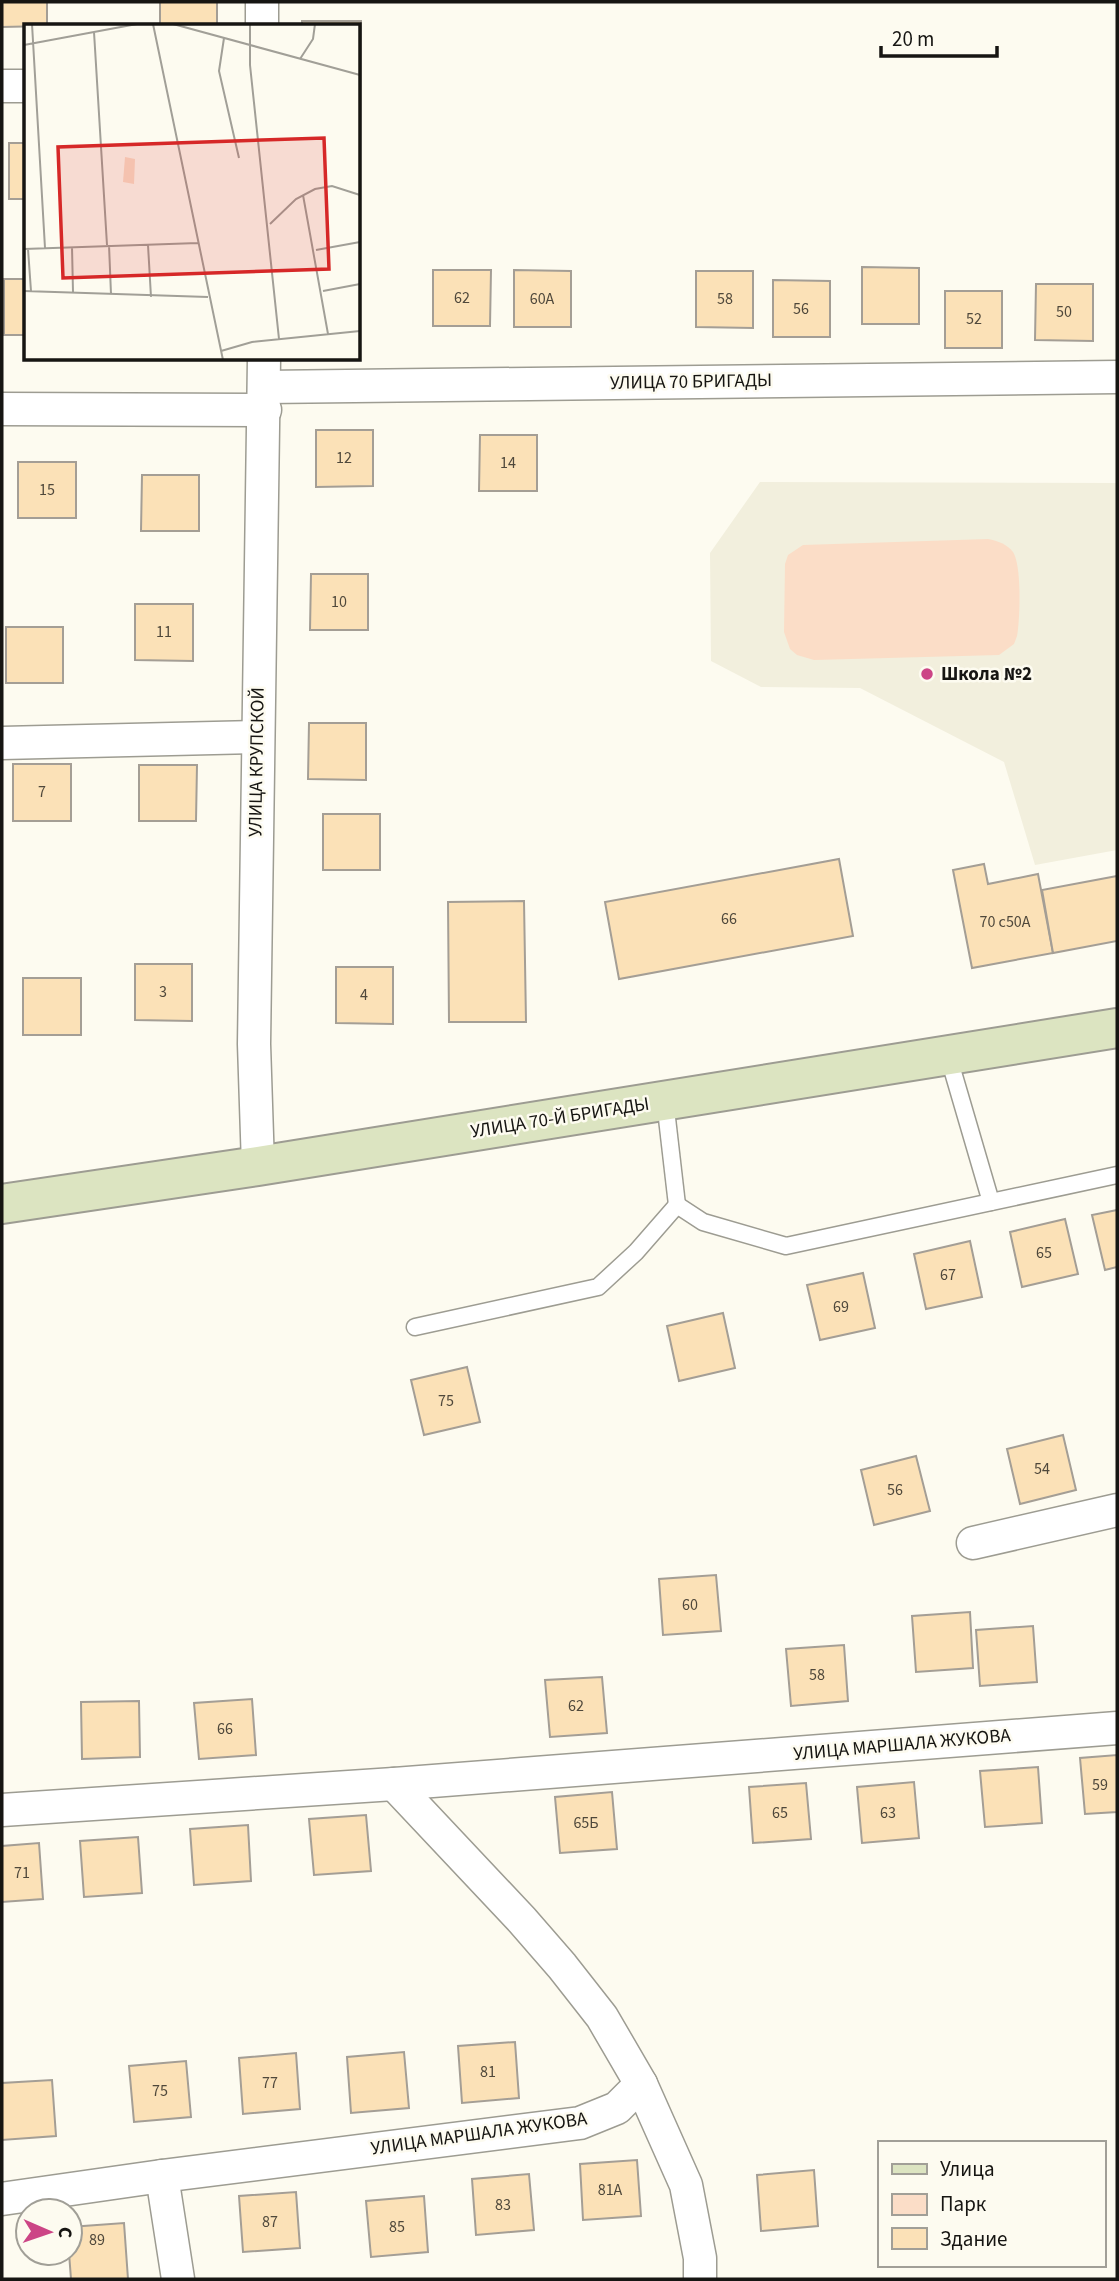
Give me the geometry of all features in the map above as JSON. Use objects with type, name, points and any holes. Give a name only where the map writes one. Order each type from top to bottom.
[{"type":"main road","name":"УЛИЦА 70-Й БРИГАДЫ","points":[[2,1205],[1117,1028]]},
{"type":"street","points":[[262,2],[262,24]]},
{"type":"street","points":[[2,86],[24,86]]},
{"type":"street","name":"УЛИЦА 70 БРИГАДЫ","points":[[2,409],[265,385],[1117,377]]},
{"type":"street","name":"УЛИЦА КРУПСКОЙ","points":[[258,1166],[254,1044],[257,737],[265,385]]},
{"type":"street","points":[[2,743],[257,737]]},
{"type":"street","points":[[973,1543],[1117,1510]]},
{"type":"street","name":"УЛИЦА МАРШАЛА ЖУКОВА","points":[[2,1810],[394,1784],[1117,1728]]},
{"type":"street","points":[[394,1784],[562,1966],[602,2017],[641,2084],[686,2185],[700,2258],[701,2279]]},
{"type":"street","name":"УЛИЦА МАРШАЛА ЖУКОВА","points":[[2,2199],[580,2123],[617,2108],[641,2084]]},
{"type":"street","points":[[162,2176],[178,2279]]},
{"type":"lane","points":[[948,1055],[991,1202]]},
{"type":"lane","points":[[415,1327],[598,1287],[636,1252],[677,1205],[665,1101]]},
{"type":"lane","points":[[677,1205],[704,1222],[786,1246],[1117,1175]]},
{"type":"shaded area","name":"Школа №2","points":[[760,482],[1117,483],[1117,850],[1035,865],[1004,762],[860,688],[761,687],[711,661],[710,553]]},
{"type":"green space","points":[[988,539],[1002,543],[1013,552],[1018,569],[1017,636],[1014,644],[999,655],[814,660],[797,655],[790,649],[784,632],[785,564],[788,555],[803,545]]},
{"type":"building","points":[[2,2],[47,2],[47,24],[2,27]]},
{"type":"building","points":[[160,2],[217,2],[217,24],[160,24]]},
{"type":"building","points":[[302,21],[361,21],[360,158],[360,24],[302,24]]},
{"type":"building","points":[[9,143],[24,143],[24,199],[9,199]]},
{"type":"building","points":[[862,267],[919,268],[919,324],[862,324]]},
{"type":"building","points":[[433,270],[491,270],[490,326],[433,326]]},
{"type":"building","points":[[514,270],[571,271],[571,327],[514,327]]},
{"type":"building","points":[[696,271],[753,271],[753,328],[696,327]]},
{"type":"building","points":[[4,279],[24,279],[24,335],[4,335]]},
{"type":"building","points":[[773,280],[830,281],[830,337],[773,337]]},
{"type":"building","points":[[1036,284],[1093,284],[1093,341],[1035,340]]},
{"type":"building","points":[[945,291],[1002,291],[1002,348],[945,348]]},
{"type":"building","points":[[316,430],[373,430],[373,486],[316,487]]},
{"type":"building","points":[[480,435],[537,435],[537,491],[479,491]]},
{"type":"building","points":[[18,462],[76,462],[76,518],[18,518]]},
{"type":"building","points":[[142,475],[199,475],[199,531],[141,531]]},
{"type":"building","points":[[311,574],[368,574],[368,630],[310,630]]},
{"type":"building","points":[[135,604],[193,604],[193,661],[135,660]]},
{"type":"building","points":[[6,627],[63,627],[63,683],[6,683]]},
{"type":"building","points":[[309,723],[366,723],[366,780],[308,779]]},
{"type":"building","points":[[13,764],[71,764],[71,821],[13,821]]},
{"type":"building","points":[[139,765],[197,765],[196,821],[139,821]]},
{"type":"building","points":[[323,814],[380,814],[380,870],[323,870]]},
{"type":"building","points":[[839,859],[853,936],[619,979],[605,902]]},
{"type":"building","points":[[984,864],[988,884],[1038,874],[1053,953],[972,968],[953,870]]},
{"type":"building","points":[[1117,876],[1117,941],[1053,953],[1042,890]]},
{"type":"building","points":[[524,901],[526,1022],[449,1022],[448,902]]},
{"type":"building","points":[[135,964],[192,964],[192,1021],[135,1020]]},
{"type":"building","points":[[336,967],[393,967],[393,1024],[336,1023]]},
{"type":"building","points":[[23,978],[81,978],[81,1035],[23,1035]]},
{"type":"building","points":[[1117,1210],[1117,1267],[1105,1270],[1092,1215]]},
{"type":"building","points":[[1065,1219],[1078,1274],[1022,1287],[1010,1232]]},
{"type":"building","points":[[970,1241],[982,1297],[926,1309],[914,1254]]},
{"type":"building","points":[[863,1273],[875,1328],[820,1340],[807,1285]]},
{"type":"building","points":[[723,1313],[735,1368],[679,1381],[667,1326]]},
{"type":"building","points":[[467,1367],[480,1422],[424,1435],[411,1380]]},
{"type":"building","points":[[1063,1435],[1076,1490],[1020,1504],[1007,1449]]},
{"type":"building","points":[[916,1456],[930,1511],[874,1525],[861,1470]]},
{"type":"building","points":[[716,1575],[721,1631],[663,1635],[659,1579]]},
{"type":"building","points":[[970,1612],[973,1668],[916,1672],[912,1616]]},
{"type":"building","points":[[1033,1626],[1037,1682],[980,1686],[976,1630]]},
{"type":"building","points":[[844,1645],[848,1701],[791,1706],[786,1649]]},
{"type":"building","points":[[602,1677],[607,1733],[550,1737],[545,1680]]},
{"type":"building","points":[[252,1699],[256,1755],[199,1759],[194,1703]]},
{"type":"building","points":[[139,1701],[140,1757],[82,1759],[81,1702]]},
{"type":"building","points":[[1117,1755],[1117,1812],[1085,1814],[1080,1758]]},
{"type":"building","points":[[1038,1767],[1042,1823],[985,1827],[980,1771]]},
{"type":"building","points":[[914,1782],[919,1838],[862,1843],[857,1787]]},
{"type":"building","points":[[806,1783],[811,1839],[753,1843],[749,1787]]},
{"type":"building","points":[[612,1792],[617,1849],[560,1853],[555,1797]]},
{"type":"building","points":[[366,1815],[371,1871],[314,1875],[309,1819]]},
{"type":"building","points":[[248,1825],[251,1881],[194,1885],[190,1829]]},
{"type":"building","points":[[138,1837],[142,1893],[84,1897],[80,1841]]},
{"type":"building","points":[[39,1843],[43,1899],[2,1902],[2,1846]]},
{"type":"building","points":[[515,2042],[519,2098],[462,2103],[458,2046]]},
{"type":"building","points":[[404,2052],[409,2108],[351,2113],[347,2057]]},
{"type":"building","points":[[296,2053],[300,2109],[243,2114],[239,2058]]},
{"type":"building","points":[[186,2061],[191,2117],[134,2122],[129,2066]]},
{"type":"building","points":[[52,2080],[56,2136],[2,2140],[2,2083]]},
{"type":"building","points":[[637,2160],[641,2216],[583,2220],[580,2164]]},
{"type":"building","points":[[814,2170],[818,2226],[761,2231],[757,2175]]},
{"type":"building","points":[[529,2174],[534,2230],[476,2235],[472,2179]]},
{"type":"building","points":[[296,2192],[300,2248],[243,2252],[239,2196]]},
{"type":"building","points":[[424,2196],[428,2252],[371,2257],[366,2201]]},
{"type":"building","points":[[124,2223],[128,2279],[71,2279],[70,2267],[84,2267],[84,2226]]},
{"type":"place","name":"Школа №2","points":[[927,674]]}]
